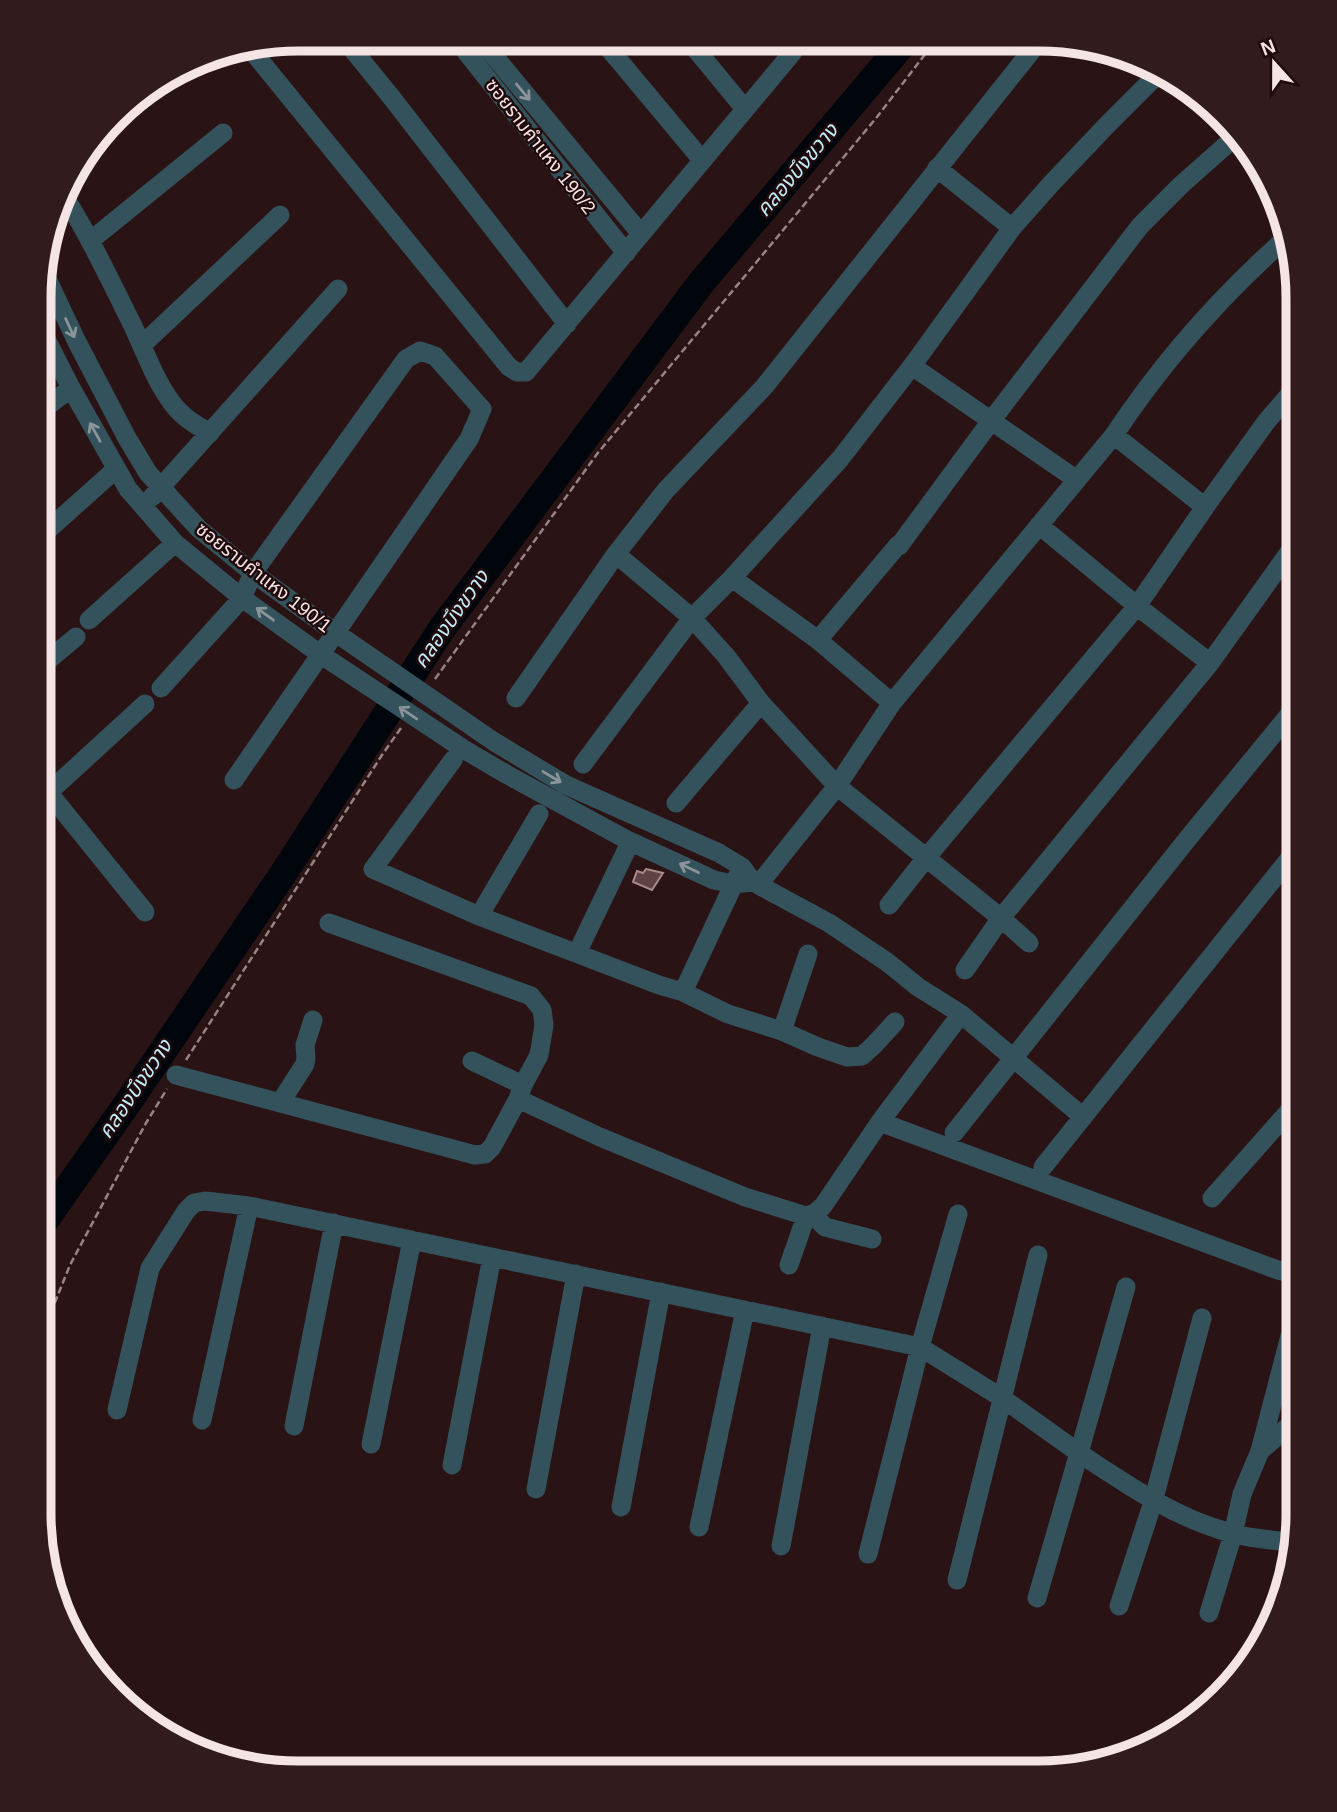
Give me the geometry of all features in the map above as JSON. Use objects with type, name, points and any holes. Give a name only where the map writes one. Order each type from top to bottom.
[{"type":"street","points":[[354,51],[567,324]]},
{"type":"street","name":"ซอยรามคำแหง 190/2","points":[[466,51],[626,253]]},
{"type":"street","name":"ซอยรามคำแหง 190/2","points":[[490,51],[641,234]]},
{"type":"street","points":[[611,51],[702,160]]},
{"type":"street","points":[[697,51],[744,109]]},
{"type":"street","points":[[255,54],[509,368],[517,372],[527,372],[744,109],[787,51]]},
{"type":"street","points":[[516,698],[615,554],[666,490],[764,387],[1031,51]]},
{"type":"street","points":[[583,764],[692,618],[732,578],[840,458],[912,366],[1012,228],[1078,155],[1153,79]]},
{"type":"street","points":[[90,241],[223,133]]},
{"type":"street","points":[[818,640],[898,545],[1140,226],[1230,141]]},
{"type":"street","points":[[937,168],[1012,228]]},
{"type":"street","points":[[69,205],[142,345],[155,377],[173,406],[191,423],[210,433]]},
{"type":"street","points":[[142,345],[280,215]]},
{"type":"street","points":[[683,992],[747,879],[837,786],[892,703],[1114,435],[1141,394],[1166,363],[1280,243]]},
{"type":"street","name":"ซอยรามคำแหง 190/1","points":[[51,287],[127,438],[148,473],[199,529],[253,573],[336,633],[486,735],[566,785],[719,853],[747,879]]},
{"type":"street","points":[[144,505],[338,289]]},
{"type":"street","name":"ซอยรามคำแหง 190/1","points":[[51,349],[128,489],[176,543],[242,598],[465,756],[629,841],[633,848],[714,880],[747,879]]},
{"type":"street","points":[[161,688],[242,598],[253,573],[406,359],[420,351],[435,356],[482,409],[469,439],[234,780]]},
{"type":"street","points":[[912,366],[1077,480]]},
{"type":"street","points":[[51,403],[71,388]]},
{"type":"street","points":[[889,905],[1137,606],[1266,422],[1286,399]]},
{"type":"street","points":[[1114,435],[1205,507]]},
{"type":"street","points":[[51,527],[116,469]]},
{"type":"street","points":[[1039,525],[1210,663]]},
{"type":"street","points":[[89,620],[176,543]]},
{"type":"street","points":[[615,554],[692,618],[726,656],[761,703],[837,786],[1029,943]]},
{"type":"street","points":[[965,970],[1001,918],[1210,663],[1286,557]]},
{"type":"street","points":[[732,578],[818,640],[892,703]]},
{"type":"street","points":[[51,658],[76,637]]},
{"type":"street","points":[[676,803],[761,703]]},
{"type":"street","points":[[51,781],[145,704]]},
{"type":"street","points":[[954,1133],[1286,719]]},
{"type":"street","points":[[486,735],[465,756],[373,869],[479,916],[683,992],[728,1014],[782,1031],[847,1057],[862,1056],[895,1022]]},
{"type":"street","points":[[51,796],[145,912]]},
{"type":"street","points":[[479,916],[539,814]]},
{"type":"street","points":[[577,953],[650,821]]},
{"type":"street","points":[[1043,1167],[1286,863]]},
{"type":"street","points":[[747,879],[829,923],[887,962],[918,987],[961,1014],[1082,1116]]},
{"type":"street","points":[[176,1075],[475,1155],[485,1154],[492,1147],[538,1055],[544,1025],[542,1010],[531,996],[329,922]]},
{"type":"street","points":[[782,1031],[808,954]]},
{"type":"street","points":[[789,1265],[810,1215],[823,1206],[880,1122],[961,1014]]},
{"type":"street","points":[[280,1103],[305,1064],[305,1045],[313,1020]]},
{"type":"street","points":[[472,1061],[600,1138],[745,1197],[810,1215],[825,1227],[872,1239]]},
{"type":"street","points":[[1213,1198],[1286,1115]]},
{"type":"street","points":[[880,1122],[1286,1272]]},
{"type":"street","points":[[117,1410],[150,1268],[194,1203],[205,1201],[248,1206],[334,1223],[920,1347],[1002,1398],[1153,1502],[1186,1518],[1233,1534],[1285,1541]]},
{"type":"street","points":[[202,1420],[248,1206]]},
{"type":"street","points":[[868,1554],[920,1347],[958,1214]]},
{"type":"street","points":[[294,1426],[334,1223]]},
{"type":"street","points":[[371,1444],[412,1240]]},
{"type":"street","points":[[957,1580],[1038,1255]]},
{"type":"street","points":[[452,1465],[492,1257]]},
{"type":"street","points":[[537,1489],[576,1275]]},
{"type":"street","points":[[1037,1598],[1125,1287]]},
{"type":"street","points":[[621,1507],[661,1292]]},
{"type":"street","points":[[699,1527],[745,1310]]},
{"type":"street","points":[[1119,1606],[1153,1502],[1202,1318]]},
{"type":"street","points":[[781,1546],[822,1326]]},
{"type":"street","points":[[1209,1613],[1242,1494],[1260,1451],[1286,1351]]},
{"type":"street","points":[[1260,1451],[1286,1428]]},
{"type":"path","points":[[429,688],[597,454],[877,117],[928,51]]},
{"type":"path","points":[[51,1312],[70,1265],[146,1123],[330,833],[405,721]]},
{"type":"building","points":[[646,869],[663,873],[652,890],[633,882],[637,871],[643,873]]},
{"type":"waterway","name":"คลองบึงขวาง","points":[[51,1212],[283,874],[441,630],[701,283],[897,51]]}]
